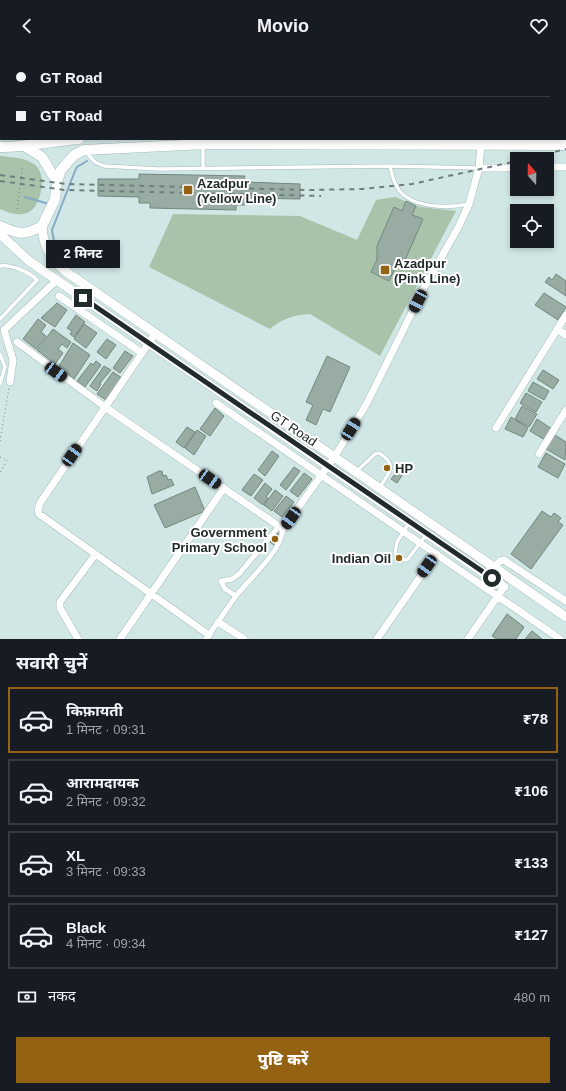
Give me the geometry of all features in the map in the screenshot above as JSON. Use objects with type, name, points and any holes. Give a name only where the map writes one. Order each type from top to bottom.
[{"type":"main road","points":[[0,147],[26,143],[66,140]]},
{"type":"main road","points":[[26,143],[42,157],[57,182]]},
{"type":"main road","points":[[0,234],[13,232],[24,233],[42,226],[55,199],[57,182],[61,170],[69,160],[84,150],[203,144],[566,144]]},
{"type":"main road","name":"GT Road","points":[[42,226],[46,247],[56,264],[65,272],[495,566],[566,617]]},
{"type":"main road","name":"GT Road","points":[[0,234],[29,261],[327,467],[504,587]]},
{"type":"street","points":[[566,132],[566,144]]},
{"type":"street","points":[[236,596],[225,589],[222,581],[232,579],[239,574],[281,527],[327,467],[367,403],[469,204],[479,168],[482,143]]},
{"type":"street","points":[[554,168],[566,167]]},
{"type":"street","points":[[479,168],[510,168]]},
{"type":"street","points":[[10,382],[13,360],[5,336],[5,327],[57,280]]},
{"type":"street","points":[[59,296],[142,353]]},
{"type":"street","points":[[496,428],[566,315]]},
{"type":"street","points":[[557,329],[566,335]]},
{"type":"street","points":[[155,334],[38,507],[39,514],[151,594],[208,637],[236,596],[282,538],[281,527]]},
{"type":"street","points":[[17,342],[105,408],[281,527]]},
{"type":"street","points":[[216,403],[498,596],[558,639]]},
{"type":"street","points":[[539,454],[566,410]]},
{"type":"street","points":[[120,639],[224,488]]},
{"type":"street","points":[[377,639],[436,554]]},
{"type":"street","points":[[78,639],[60,608],[60,602],[95,555]]},
{"type":"street","points":[[495,566],[500,561],[504,560],[566,601]]},
{"type":"street","points":[[468,639],[504,587]]},
{"type":"street","points":[[218,622],[244,639]]},
{"type":"lane","points":[[203,144],[203,168]]},
{"type":"lane","points":[[84,150],[95,162],[104,166],[159,169],[390,166],[479,168]]},
{"type":"lane","points":[[390,166],[393,179],[403,195],[409,198],[438,206],[458,207],[469,204]]},
{"type":"lane","points":[[21,270],[29,261]]},
{"type":"lane","points":[[0,266],[21,270],[35,278],[37,282],[0,319]]},
{"type":"lane","points":[[0,354],[4,367],[0,384]]},
{"type":"lane","points":[[357,471],[379,452],[388,458],[391,462],[391,469],[380,487]]},
{"type":"lane","points":[[409,523],[397,542],[395,553],[398,556],[405,560],[408,559],[421,544],[427,534]]},
{"type":"path","points":[[17,210],[23,165]]},
{"type":"path","points":[[0,441],[10,382]]},
{"type":"path","points":[[0,457],[7,460],[0,473]]},
{"type":"green space","points":[[0,156],[25,160],[37,167],[40,173],[42,181],[39,199],[36,206],[27,213],[15,214],[0,209]]},
{"type":"green space","points":[[395,197],[420,207],[456,211],[380,356],[310,314],[288,318],[270,329],[149,267],[173,214],[300,216],[357,240],[376,200]]},
{"type":"building","points":[[139,174],[245,176],[244,182],[300,184],[300,199],[245,198],[245,205],[236,205],[236,210],[150,208],[150,203],[139,203],[139,197],[98,196],[98,179],[139,179]]},
{"type":"building","points":[[406,201],[416,206],[412,215],[423,219],[406,258],[397,264],[389,281],[371,272],[377,260],[377,246],[394,207],[402,211]]},
{"type":"building","points":[[556,274],[566,281],[566,296],[545,282],[549,277],[552,280]]},
{"type":"building","points":[[544,293],[566,307],[558,320],[535,305]]},
{"type":"building","points":[[57,303],[67,310],[55,327],[41,318]]},
{"type":"building","points":[[76,315],[85,322],[74,337],[70,334],[72,331],[67,328]]},
{"type":"building","points":[[38,319],[46,325],[41,332],[46,336],[36,349],[23,339]]},
{"type":"building","points":[[84,324],[97,333],[86,348],[74,339]]},
{"type":"building","points":[[53,329],[71,342],[67,348],[62,344],[58,349],[63,353],[55,364],[37,350]]},
{"type":"building","points":[[107,339],[116,345],[106,359],[97,352]]},
{"type":"building","points":[[73,343],[90,355],[74,379],[58,368]]},
{"type":"building","points":[[125,351],[133,356],[120,373],[113,368]]},
{"type":"building","points":[[327,356],[350,367],[330,412],[323,409],[316,425],[306,420],[313,405],[306,402]]},
{"type":"building","points":[[96,361],[101,365],[85,387],[77,381],[91,363],[93,365]]},
{"type":"building","points":[[104,366],[111,370],[100,383],[101,384],[97,391],[90,386]]},
{"type":"building","points":[[543,370],[559,380],[553,389],[537,379]]},
{"type":"building","points":[[113,372],[122,378],[106,400],[97,394]]},
{"type":"building","points":[[533,382],[549,391],[544,400],[528,391]]},
{"type":"building","points":[[526,393],[542,402],[536,412],[520,403]]},
{"type":"building","points":[[522,406],[537,414],[529,427],[515,419]]},
{"type":"building","points":[[215,408],[224,416],[210,436],[200,429]]},
{"type":"building","points":[[511,417],[528,428],[523,437],[505,429]]},
{"type":"building","points":[[537,419],[552,429],[545,440],[530,431]]},
{"type":"building","points":[[187,427],[195,432],[184,448],[176,442]]},
{"type":"building","points":[[197,430],[206,436],[194,455],[185,448]]},
{"type":"building","points":[[555,435],[566,442],[565,460],[546,449]]},
{"type":"building","points":[[272,451],[279,456],[265,476],[258,470]]},
{"type":"building","points":[[546,453],[565,464],[558,478],[538,467]]},
{"type":"building","points":[[402,465],[407,468],[397,483],[391,479]]},
{"type":"building","points":[[294,467],[300,471],[286,490],[280,485]]},
{"type":"building","points":[[162,471],[163,476],[166,475],[168,480],[171,479],[174,485],[152,494],[147,477]]},
{"type":"building","points":[[304,473],[312,479],[298,497],[290,491]]},
{"type":"building","points":[[254,474],[263,480],[251,496],[242,490]]},
{"type":"building","points":[[265,483],[272,489],[266,497],[268,498],[263,505],[254,498]]},
{"type":"building","points":[[195,487],[205,511],[165,528],[154,505]]},
{"type":"building","points":[[275,490],[283,496],[272,511],[264,505]]},
{"type":"building","points":[[286,496],[294,502],[282,517],[274,511]]},
{"type":"building","points":[[542,511],[551,517],[554,513],[561,518],[558,522],[563,525],[531,569],[511,554]]},
{"type":"building","name":"Government Primary School","points":[[277,532],[281,536],[274,545],[270,542]]},
{"type":"building","points":[[507,614],[524,627],[516,639],[497,639],[492,636]]},
{"type":"building","points":[[532,631],[542,639],[525,639]]},
{"type":"waterway","points":[[54,241],[52,230],[75,171],[77,167],[87,161]]},
{"type":"waterway","points":[[25,197],[49,204]]},
{"type":"railway","points":[[554,152],[566,149]]},
{"type":"railway","points":[[0,175],[66,184],[308,190],[362,189],[412,184],[510,163]]},
{"type":"railway","points":[[0,181],[65,190],[321,196]]},
{"type":"place","name":"Azadpur (Yellow Line)","points":[[188,190]]},
{"type":"place","name":"Azadpur (Pink Line)","points":[[385,270]]},
{"type":"place","name":"HP","points":[[387,468]]},
{"type":"place","name":"Government Primary School","points":[[275,539]]},
{"type":"place","name":"Indian Oil","points":[[399,558]]},
{"type":"route","points":[[83,298],[215,390],[492,578]]}]
